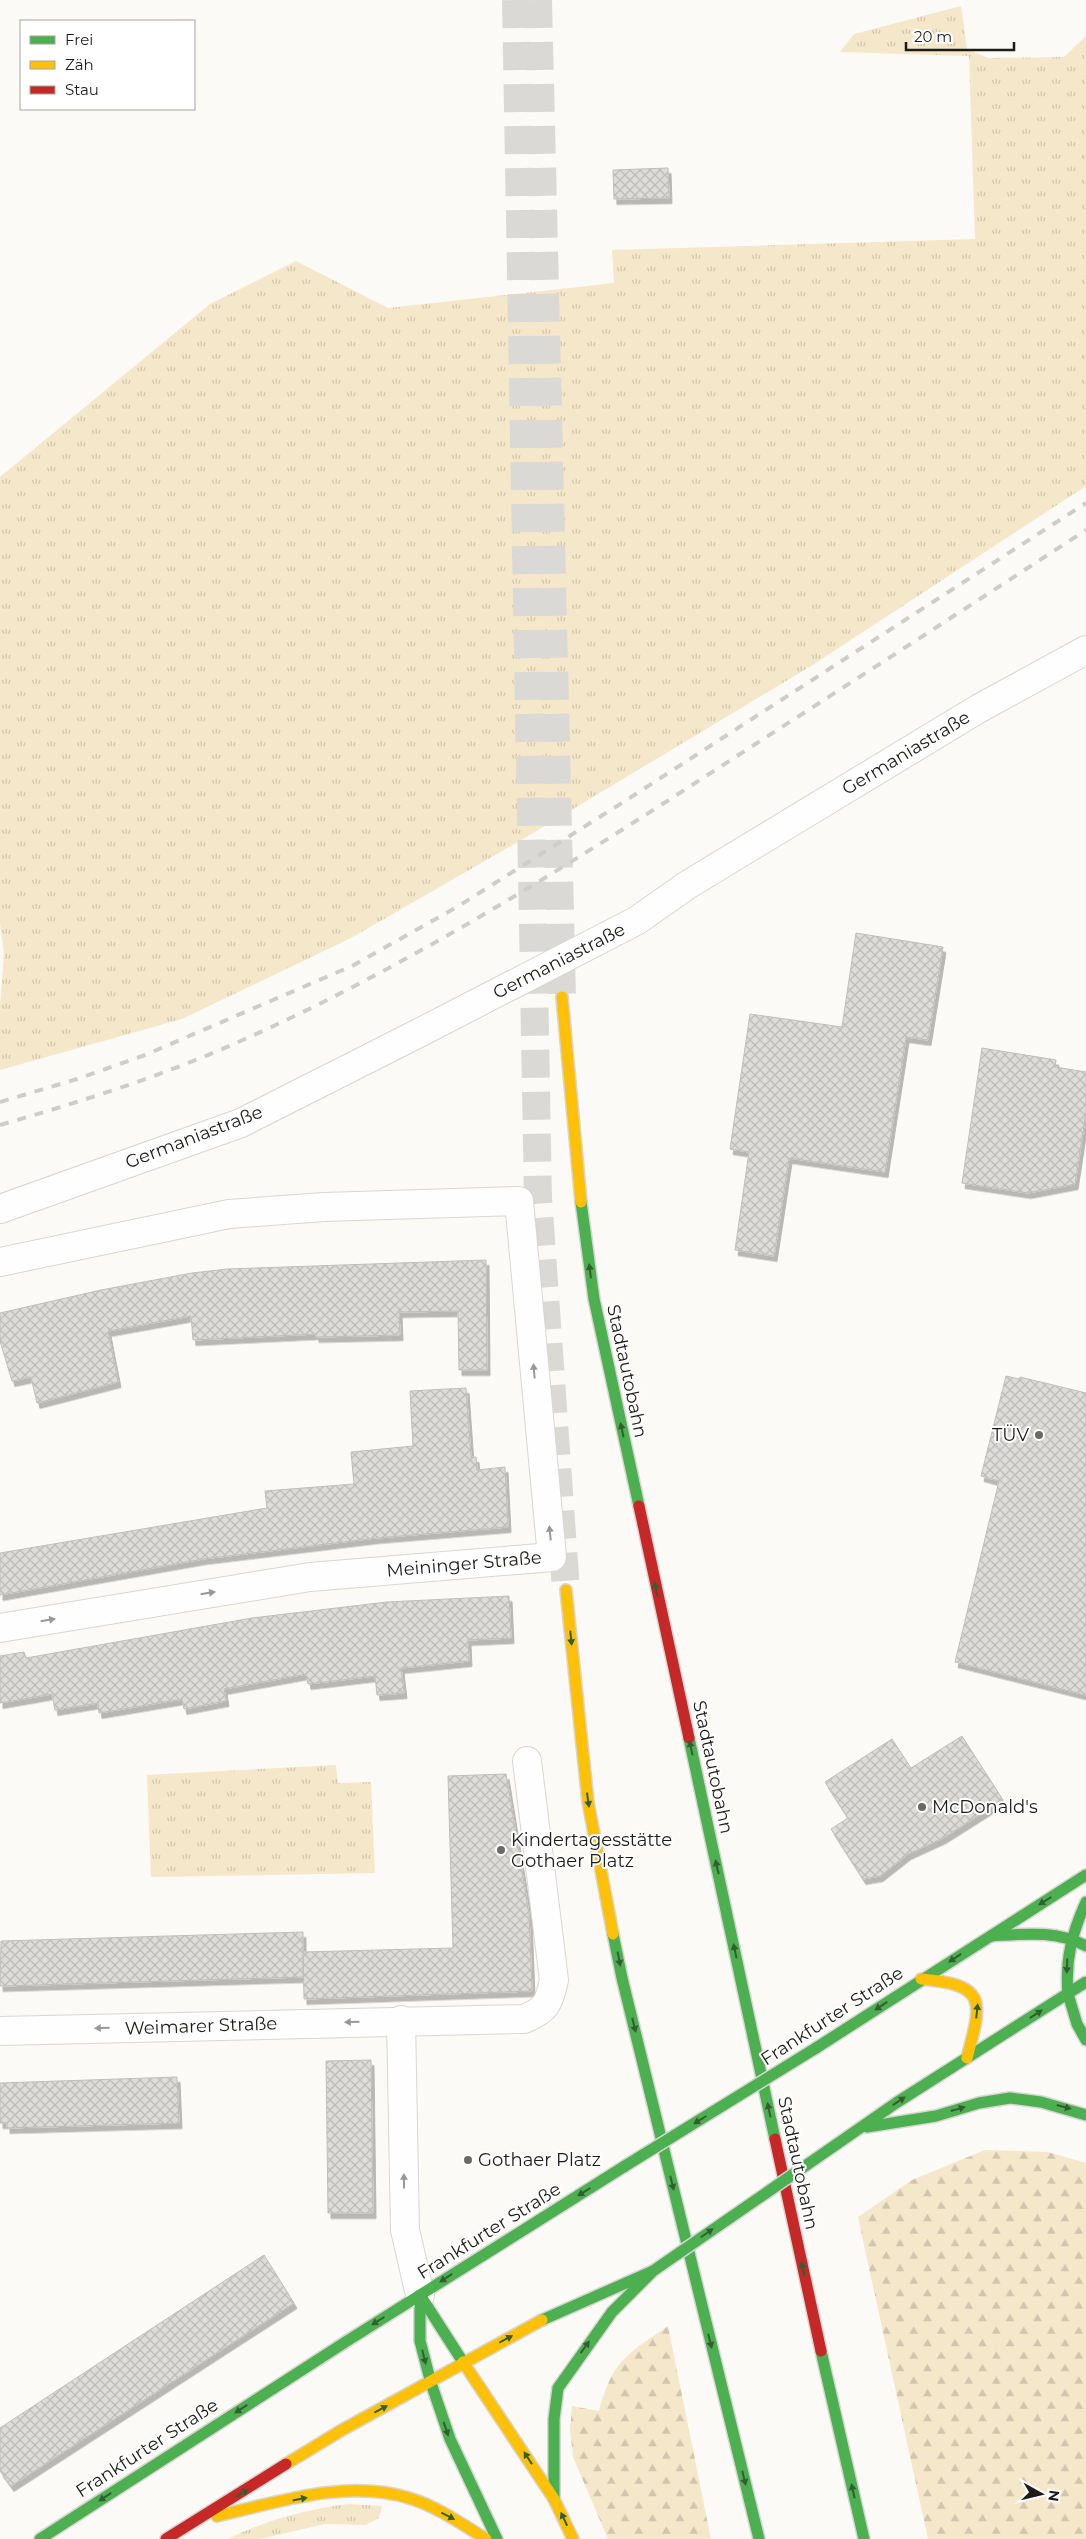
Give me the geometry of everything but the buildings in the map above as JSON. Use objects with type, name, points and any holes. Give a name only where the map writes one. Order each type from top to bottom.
[{"type":"main road","name":"Stadtautobahn","points":[[562,997],[576,1160],[594,1299],[811,2307],[864,2539]]},
{"type":"main road","points":[[566,1590],[588,1802],[622,1978],[759,2539]]},
{"type":"main road","name":"Frankfurter Straße","points":[[40,2539],[1086,1875]]},
{"type":"main road","points":[[1086,1902],[1070,1938],[1066,1965],[1068,1994],[1077,2024],[1086,2040]]},
{"type":"main road","points":[[988,1936],[1041,1934],[1070,1938],[1086,1946]]},
{"type":"main road","points":[[921,1979],[944,1980],[959,1984],[968,1989],[977,1999],[979,2009],[967,2058]]},
{"type":"main road","points":[[554,2499],[554,2419],[558,2388],[612,2312],[653,2271],[858,2128],[1086,1982]]},
{"type":"main road","points":[[858,2128],[936,2116],[979,2103],[1010,2098],[1056,2105],[1086,2115]]},
{"type":"main road","points":[[166,2539],[342,2430],[431,2383],[463,2362],[559,2311],[653,2271]]},
{"type":"main road","points":[[420,2296],[554,2499],[573,2539]]},
{"type":"main road","points":[[420,2296],[420,2341],[431,2383],[450,2439],[497,2539]]},
{"type":"main road","points":[[201,2519],[348,2491],[378,2491],[408,2498],[450,2516],[486,2539]]},
{"type":"street","name":"Germaniastraße","points":[[0,1208],[241,1123],[439,1023],[636,921],[689,884],[978,709],[1086,650]]},
{"type":"street","name":"Meininger Straße","points":[[0,1262],[229,1214],[324,1207],[466,1205],[518,1201],[552,1558],[310,1578],[0,1628]]},
{"type":"street","points":[[420,2296],[405,2230],[401,2020],[524,2019],[541,2012],[550,1998],[554,1980],[527,1760]]},
{"type":"street","name":"Weimarer Straße","points":[[0,2031],[401,2020]]},
{"type":"green space","points":[[961,6],[967,49],[988,58],[1064,57],[1086,36],[1086,486],[811,666],[518,842],[351,938],[182,1019],[0,1070],[0,1006],[4,954],[0,923],[0,477],[210,304],[296,261],[388,308],[614,283],[612,250],[975,239],[969,56],[840,52],[854,34]]},
{"type":"green space","points":[[336,1765],[338,1783],[371,1782],[375,1873],[151,1877],[147,1775]]},
{"type":"green space","points":[[985,2150],[1048,2152],[1086,2163],[1086,2539],[928,2539],[858,2217],[912,2180]]},
{"type":"green space","points":[[668,2326],[711,2539],[608,2539],[573,2457],[570,2429],[572,2406],[599,2411],[610,2380],[623,2360],[641,2344]]},
{"type":"green space","points":[[349,2504],[382,2506],[379,2518],[366,2525],[325,2524],[260,2539],[228,2539],[257,2526],[287,2516]]},
{"type":"tunnel","points":[[516,0],[538,1198],[566,1590]]},
{"type":"tunnel","points":[[538,0],[562,997]]},
{"type":"railway","points":[[0,1102],[77,1079],[145,1055],[352,966],[457,907],[625,801],[1086,503]]},
{"type":"railway","points":[[0,1125],[119,1088],[178,1067],[236,1043],[367,980],[431,945],[494,909],[618,832],[1086,530]]},
{"type":"traffic: fast","points":[[581,1202],[594,1299],[639,1506]]},
{"type":"traffic: fast","points":[[689,1738],[775,2139]]},
{"type":"traffic: fast","points":[[816,2048],[1086,1875]]},
{"type":"traffic: fast","points":[[1068,1994],[1067,1982],[1071,1947],[1086,1902]]},
{"type":"traffic: fast","points":[[613,1934],[622,1978],[759,2539]]},
{"type":"traffic: fast","points":[[992,1936],[1052,1935],[1086,1946]]},
{"type":"traffic: fast","points":[[837,2144],[896,2103],[1086,1982]]},
{"type":"traffic: fast","points":[[1068,1994],[1077,2024],[1086,2040]]},
{"type":"traffic: fast","points":[[625,2166],[816,2048]]},
{"type":"traffic: fast","points":[[867,2127],[936,2116],[979,2103],[1010,2098],[1041,2102],[1086,2115]]},
{"type":"traffic: fast","points":[[653,2271],[837,2144]]},
{"type":"traffic: fast","points":[[40,2539],[347,2341],[625,2166]]},
{"type":"traffic: fast","points":[[542,2320],[653,2271]]},
{"type":"traffic: fast","points":[[554,2499],[554,2419],[558,2388],[612,2312],[653,2271]]},
{"type":"traffic: fast","points":[[420,2295],[420,2341],[431,2383]]},
{"type":"traffic: fast","points":[[420,2295],[463,2362]]},
{"type":"traffic: fast","points":[[821,2351],[864,2539]]},
{"type":"traffic: fast","points":[[431,2383],[450,2439],[497,2539]]},
{"type":"traffic: slow","points":[[562,997],[581,1202]]},
{"type":"traffic: slow","points":[[566,1590],[588,1802],[613,1934]]},
{"type":"traffic: slow","points":[[921,1979],[959,1986],[969,1992],[975,1999],[977,2010],[976,2022],[967,2058]]},
{"type":"traffic: slow","points":[[286,2464],[342,2430],[542,2320]]},
{"type":"traffic: slow","points":[[463,2362],[554,2499],[573,2539]]},
{"type":"traffic: slow","points":[[217,2516],[312,2495],[361,2491],[385,2493],[419,2501],[449,2516],[486,2539]]},
{"type":"traffic: jam","points":[[639,1506],[689,1738]]},
{"type":"traffic: jam","points":[[775,2139],[821,2351]]},
{"type":"traffic: jam","points":[[166,2539],[286,2464]]},
{"type":"place","name":"TÜV","points":[[1039,1435]]},
{"type":"place","name":"McDonald's","points":[[922,1807]]},
{"type":"place","name":"Kindertagesstätte Gothaer Platz","points":[[501,1850]]},
{"type":"place","name":"Gothaer Platz","points":[[468,2160]]}]
